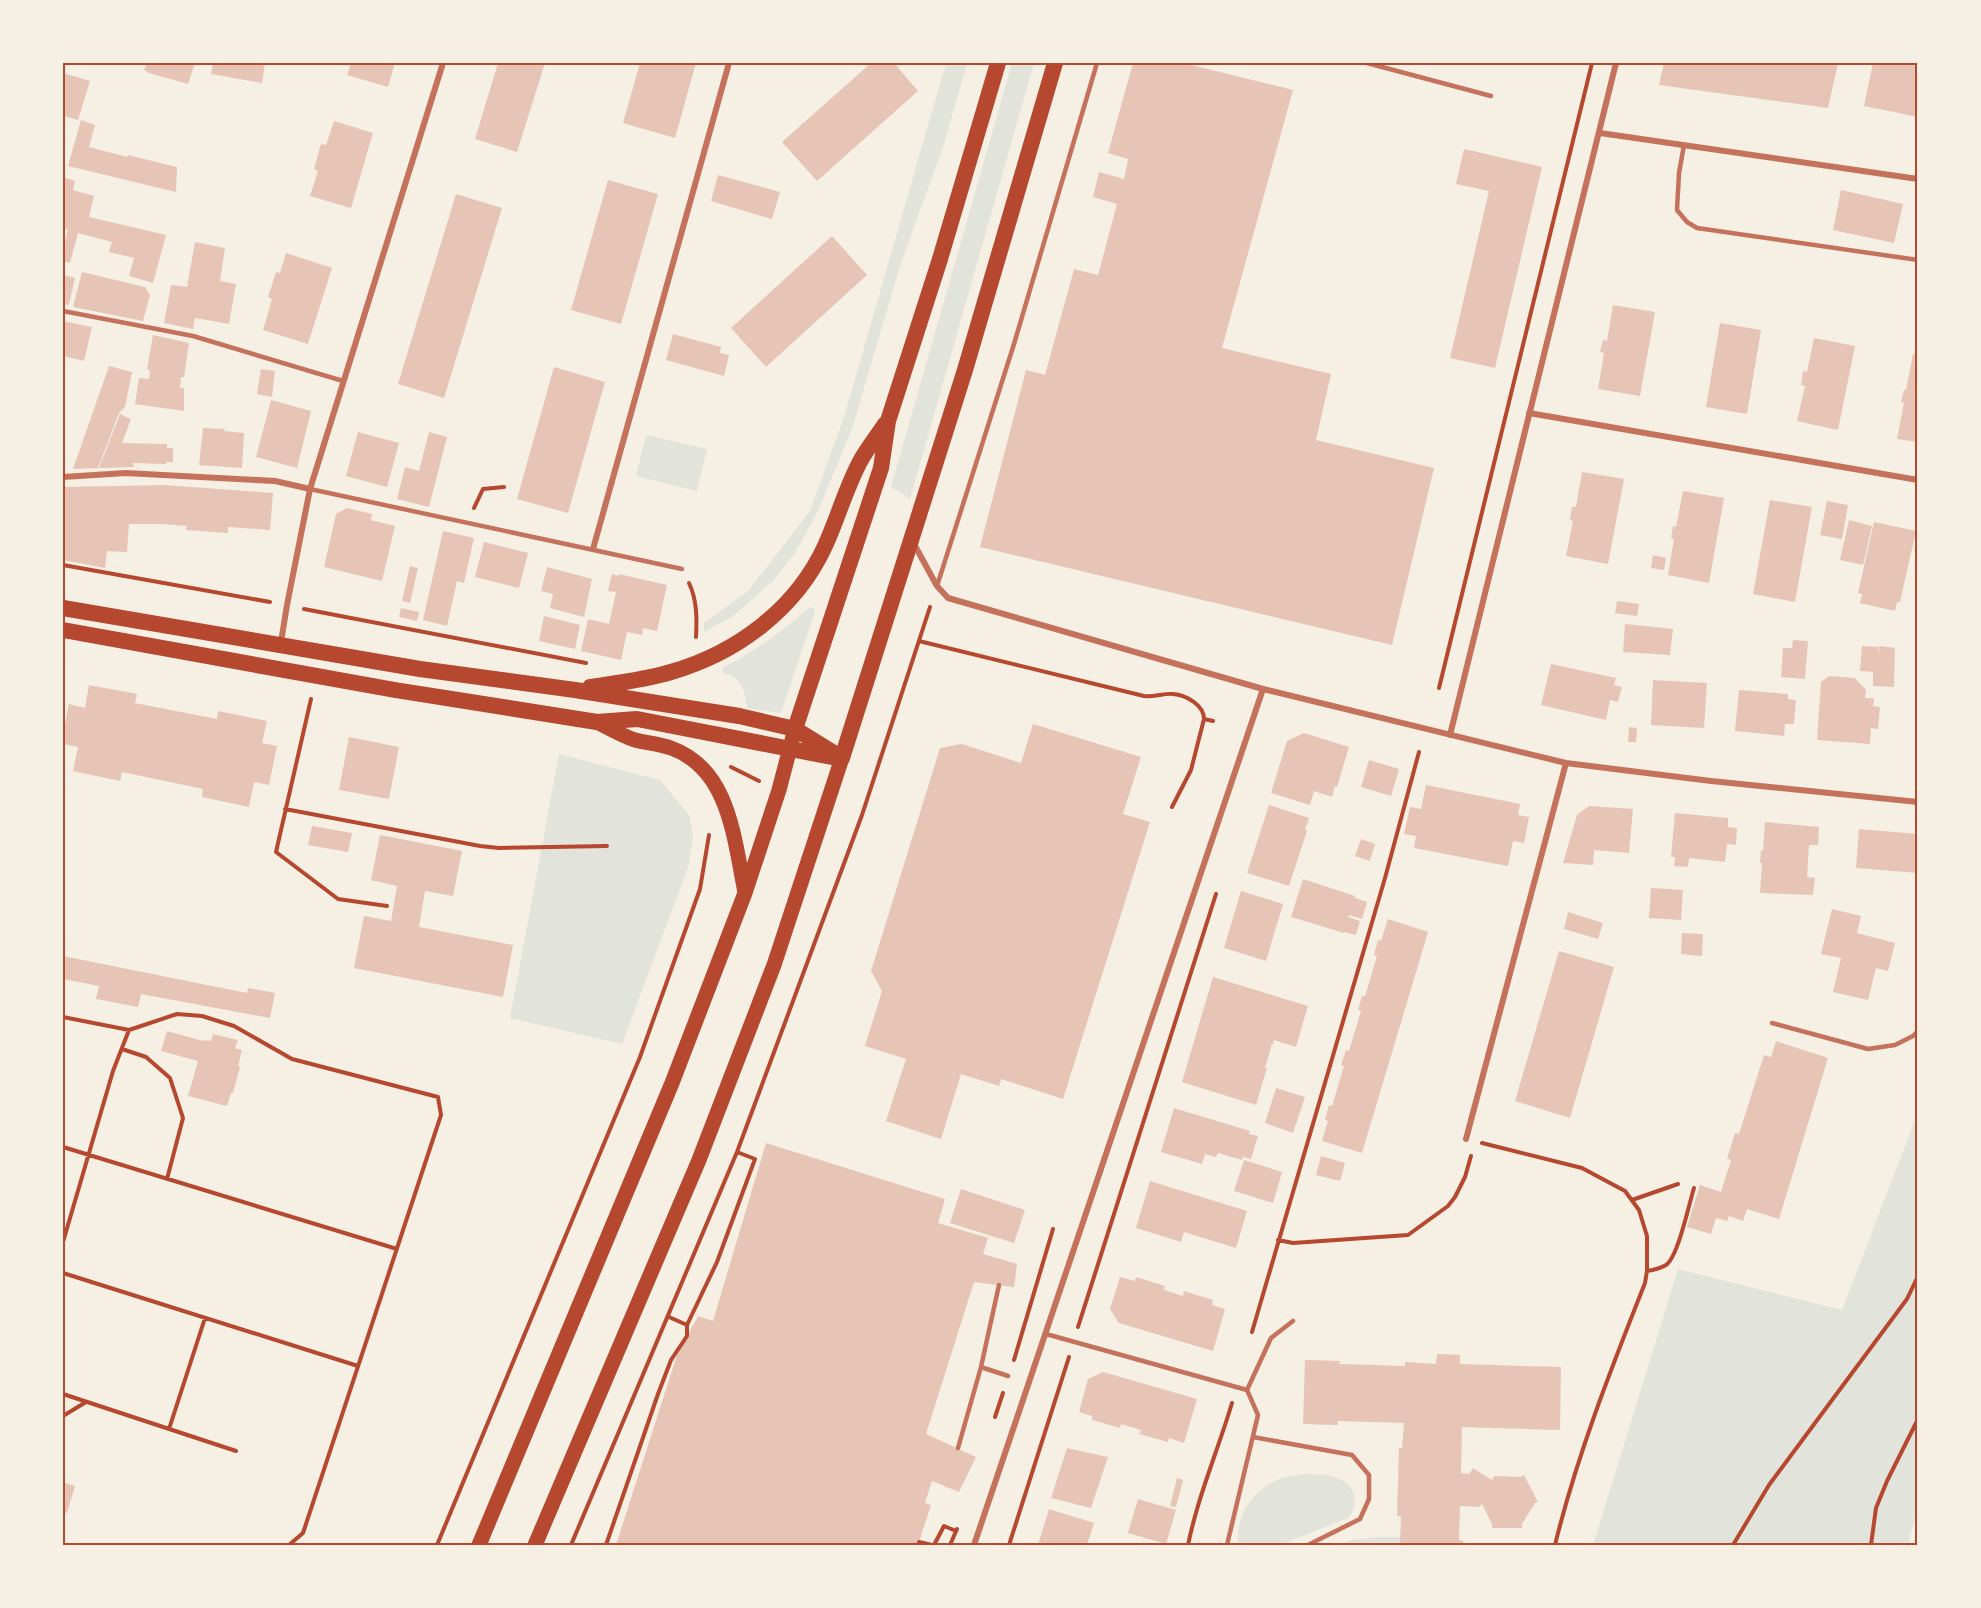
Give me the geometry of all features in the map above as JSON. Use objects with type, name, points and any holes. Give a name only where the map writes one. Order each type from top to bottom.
[{"type":"highway","points":[[795,729],[881,468],[888,421],[940,259],[998,63]]},
{"type":"highway","points":[[842,758],[968,358],[1055,63]]},
{"type":"highway","points":[[575,690],[672,672],[719,653],[764,625],[789,602],[808,577],[825,548],[861,459],[888,421]]},
{"type":"highway","points":[[63,608],[420,669],[575,690],[739,716],[795,729],[842,758]]},
{"type":"highway","points":[[63,630],[372,686],[597,723],[637,719],[842,758]]},
{"type":"main road","points":[[597,723],[632,739],[672,748],[692,759],[713,779],[731,825],[746,893]]},
{"type":"main road","points":[[479,1545],[672,1083],[746,893],[795,729]]},
{"type":"main road","points":[[535,1545],[699,1160],[774,965],[842,758]]},
{"type":"street","points":[[281,645],[310,489],[443,63]]},
{"type":"street","points":[[593,549],[729,63]]},
{"type":"street","points":[[1450,735],[1616,63]]},
{"type":"street","points":[[1600,133],[1918,179]]},
{"type":"street","points":[[1529,413],[1918,480]]},
{"type":"street","points":[[63,477],[138,474],[275,481],[310,489]]},
{"type":"street","points":[[911,538],[937,586],[948,598],[1263,689],[1566,763],[1711,781],[1918,802]]},
{"type":"street","points":[[974,1545],[1263,689]]},
{"type":"street","points":[[1466,1139],[1566,763]]},
{"type":"lane","points":[[937,586],[1014,345],[1097,63]]},
{"type":"lane","points":[[1367,63],[1491,96]]},
{"type":"lane","points":[[1684,146],[1679,173],[1677,210],[1687,222],[1697,228],[1918,260]]},
{"type":"lane","points":[[63,311],[193,336],[343,381]]},
{"type":"lane","points":[[310,489],[682,569]]},
{"type":"lane","points":[[1772,1023],[1868,1049],[1895,1045],[1918,1031]]},
{"type":"lane","points":[[958,1448],[981,1367],[999,1285]]},
{"type":"lane","points":[[1247,1390],[1272,1338],[1293,1321]]},
{"type":"lane","points":[[1046,1334],[1247,1390],[1258,1414],[1227,1545]]},
{"type":"lane","points":[[981,1367],[1008,1376]]},
{"type":"lane","points":[[1253,1437],[1352,1455],[1369,1475],[1369,1499],[1360,1519],[1308,1545]]},
{"type":"path","points":[[1439,688],[1592,63]]},
{"type":"path","points":[[467,522],[483,489],[504,487]]},
{"type":"path","points":[[63,565],[287,605],[592,664]]},
{"type":"path","points":[[682,569],[693,591],[697,616],[696,645]]},
{"type":"path","points":[[571,1545],[737,1152],[862,815],[937,586]]},
{"type":"path","points":[[919,641],[1144,696],[1157,697],[1173,694],[1200,706],[1204,719],[1191,770],[1172,807]]},
{"type":"path","points":[[312,692],[276,852],[338,899],[387,906]]},
{"type":"path","points":[[1204,719],[1213,721]]},
{"type":"path","points":[[1419,752],[1385,878],[1278,1240],[1293,1243],[1408,1235],[1448,1206],[1455,1197],[1464,1178],[1472,1150]]},
{"type":"path","points":[[730,767],[763,783]]},
{"type":"path","points":[[285,809],[480,846],[499,848],[607,846]]},
{"type":"path","points":[[437,1545],[640,1057],[700,889],[710,829]]},
{"type":"path","points":[[1009,1545],[1217,892]]},
{"type":"path","points":[[63,1017],[129,1030],[177,1014],[202,1016],[234,1026],[292,1059],[438,1097],[441,1115],[303,1533],[289,1545]]},
{"type":"path","points":[[63,1242],[113,1071],[129,1030]]},
{"type":"path","points":[[122,1049],[146,1057],[170,1078],[183,1118],[166,1179]]},
{"type":"path","points":[[1475,1141],[1582,1168],[1625,1191],[1639,1210],[1647,1236],[1645,1283],[1613,1364],[1566,1500],[1554,1545]]},
{"type":"path","points":[[63,1147],[397,1249]]},
{"type":"path","points":[[606,1545],[671,1360],[687,1336],[687,1325],[717,1262],[754,1159],[737,1152]]},
{"type":"path","points":[[1632,1200],[1678,1184]]},
{"type":"path","points":[[1647,1271],[1666,1264],[1671,1259],[1694,1188]]},
{"type":"path","points":[[63,1274],[358,1366]]},
{"type":"path","points":[[1733,1545],[1769,1485],[1907,1299],[1918,1276]]},
{"type":"path","points":[[669,1317],[687,1325]]},
{"type":"path","points":[[169,1429],[205,1318]]},
{"type":"path","points":[[63,1394],[236,1451]]},
{"type":"path","points":[[63,1416],[86,1402]]},
{"type":"path","points":[[1871,1545],[1876,1508],[1918,1419]]},
{"type":"path","points":[[920,1542],[933,1545],[944,1526],[956,1531]]},
{"type":"shaded area","points":[[946,63],[967,63],[944,144],[900,266],[852,429],[817,513],[795,553],[774,580],[732,617],[704,632],[704,623],[748,591],[810,511],[844,417]]},
{"type":"shaded area","points":[[1012,63],[1034,63],[910,499],[891,487]]},
{"type":"shaded area","points":[[646,435],[707,449],[697,491],[636,476]]},
{"type":"shaded area","points":[[810,607],[814,608],[815,612],[781,713],[747,708],[741,686],[734,678],[723,673],[722,668],[768,640]]},
{"type":"shaded area","points":[[559,754],[660,780],[689,815],[693,835],[689,865],[622,1044],[510,1018]]},
{"type":"shaded area","points":[[1918,1107],[1918,1506],[1908,1545],[1593,1545],[1678,1269],[1842,1310]]},
{"type":"shaded area","points":[[1303,1474],[1333,1477],[1346,1483],[1351,1488],[1355,1501],[1348,1518],[1280,1545],[1238,1545],[1243,1514],[1253,1497],[1279,1479]]},
{"type":"shaded area","points":[[1401,1537],[1400,1545],[1339,1545],[1351,1540]]},
{"type":"building","points":[[147,63],[195,63],[188,84],[149,73],[144,70]]},
{"type":"building","points":[[213,63],[265,63],[262,83],[211,74]]},
{"type":"building","points":[[351,63],[395,63],[388,87],[347,75]]},
{"type":"building","points":[[498,63],[545,63],[517,152],[475,139]]},
{"type":"building","points":[[640,63],[696,63],[675,138],[623,123]]},
{"type":"building","points":[[871,63],[894,63],[918,91],[817,181],[782,142]]},
{"type":"building","points":[[1133,63],[1183,63],[1293,90],[1222,348],[1331,374],[1316,440],[1434,468],[1392,645],[980,547],[1026,370],[1045,375],[1074,269],[1098,275],[1117,204],[1093,197],[1099,172],[1124,179],[1128,159],[1108,153]]},
{"type":"building","points":[[1664,63],[1838,63],[1828,108],[1659,85]]},
{"type":"building","points":[[1873,63],[1918,63],[1918,117],[1864,106]]},
{"type":"building","points":[[63,73],[90,81],[78,120],[63,116]]},
{"type":"building","points":[[81,120],[95,125],[89,147],[177,167],[176,192],[68,166]]},
{"type":"building","points":[[334,121],[373,133],[351,208],[310,196],[318,171],[314,169],[321,144],[326,145]]},
{"type":"building","points":[[1464,149],[1542,167],[1495,368],[1450,358],[1489,191],[1456,184]]},
{"type":"building","points":[[718,175],[780,192],[772,219],[711,201]]},
{"type":"building","points":[[63,177],[75,181],[73,190],[94,196],[89,217],[166,235],[153,283],[129,276],[134,258],[109,252],[112,242],[78,233],[70,263],[63,261],[63,248],[68,230],[63,228]]},
{"type":"building","points":[[608,180],[658,194],[621,324],[571,310]]},
{"type":"building","points":[[1841,190],[1903,204],[1894,243],[1833,230]]},
{"type":"building","points":[[456,194],[502,208],[444,398],[398,384]]},
{"type":"building","points":[[832,236],[867,275],[766,367],[731,328]]},
{"type":"building","points":[[195,242],[225,248],[220,281],[236,284],[229,324],[195,318],[193,329],[164,323],[171,285],[187,287]]},
{"type":"building","points":[[286,253],[332,268],[308,344],[263,330],[272,299],[268,297],[276,272],[280,273]]},
{"type":"building","points":[[82,272],[145,287],[150,295],[143,321],[73,307]]},
{"type":"building","points":[[63,275],[75,278],[69,305],[63,304]]},
{"type":"building","points":[[1613,305],[1655,312],[1640,396],[1598,389],[1604,353],[1600,352],[1603,340],[1607,341]]},
{"type":"building","points":[[63,321],[92,327],[84,361],[63,356]]},
{"type":"building","points":[[1720,323],[1761,330],[1747,414],[1706,407]]},
{"type":"building","points":[[673,334],[721,347],[720,353],[729,355],[724,376],[666,360]]},
{"type":"building","points":[[153,335],[189,343],[180,388],[184,388],[184,411],[135,404],[139,378],[149,379],[150,371],[147,369]]},
{"type":"building","points":[[1814,338],[1855,346],[1838,430],[1797,421],[1805,386],[1801,385],[1803,371],[1807,372]]},
{"type":"building","points":[[1913,354],[1918,355],[1918,442],[1897,439],[1904,403],[1901,402],[1904,390],[1906,390]]},
{"type":"building","points":[[109,366],[132,372],[125,407],[119,413],[98,468],[73,469]]},
{"type":"building","points":[[554,367],[605,382],[568,513],[517,499]]},
{"type":"building","points":[[261,369],[275,371],[272,397],[257,394]]},
{"type":"building","points":[[271,400],[311,411],[297,468],[256,457]]},
{"type":"building","points":[[120,414],[131,419],[122,443],[167,444],[167,448],[173,448],[173,462],[166,462],[166,464],[133,463],[134,467],[99,468]]},
{"type":"building","points":[[203,428],[244,433],[242,468],[199,465]]},
{"type":"building","points":[[358,432],[399,443],[387,487],[346,476]]},
{"type":"building","points":[[429,432],[447,437],[429,507],[397,499],[405,467],[419,471]]},
{"type":"building","points":[[1582,472],[1624,479],[1608,564],[1566,556],[1573,521],[1570,520],[1572,507],[1576,507]]},
{"type":"building","points":[[164,485],[273,493],[270,530],[228,527],[228,533],[186,530],[187,526],[129,524],[127,552],[107,551],[105,568],[63,560],[63,487]]},
{"type":"building","points":[[1683,491],[1724,498],[1709,583],[1668,575],[1674,539],[1671,538],[1673,526],[1676,527]]},
{"type":"building","points":[[1770,500],[1812,507],[1795,602],[1753,594]]},
{"type":"building","points":[[1827,501],[1848,505],[1842,539],[1820,535]]},
{"type":"building","points":[[347,508],[372,514],[371,520],[395,526],[382,581],[324,567],[336,514]]},
{"type":"building","points":[[1849,520],[1872,526],[1863,565],[1840,560]]},
{"type":"building","points":[[1874,522],[1916,531],[1900,602],[1897,602],[1895,611],[1860,603],[1862,594],[1858,593]]},
{"type":"building","points":[[443,531],[474,538],[464,583],[457,581],[447,626],[423,620]]},
{"type":"building","points":[[484,542],[528,553],[519,588],[475,577]]},
{"type":"building","points":[[1653,555],[1666,558],[1664,570],[1651,568]]},
{"type":"building","points":[[410,566],[418,568],[410,603],[402,601]]},
{"type":"building","points":[[547,567],[592,579],[584,617],[550,608],[553,594],[541,591]]},
{"type":"building","points":[[612,574],[667,585],[657,631],[643,628],[642,635],[627,632],[621,660],[581,651],[588,619],[609,624],[616,592],[608,591]]},
{"type":"building","points":[[1617,601],[1639,604],[1637,616],[1615,613]]},
{"type":"building","points":[[401,608],[419,612],[417,621],[399,617]]},
{"type":"building","points":[[544,616],[580,625],[575,649],[539,641]]},
{"type":"building","points":[[1625,624],[1673,629],[1670,655],[1623,652]]},
{"type":"building","points":[[1793,640],[1808,641],[1805,679],[1781,677],[1783,648],[1792,648]]},
{"type":"building","points":[[1862,646],[1878,647],[1879,655],[1879,646],[1895,648],[1894,687],[1873,686],[1873,672],[1860,671]]},
{"type":"building","points":[[1551,664],[1616,678],[1614,685],[1622,687],[1618,702],[1610,700],[1606,720],[1541,705]]},
{"type":"building","points":[[1829,676],[1855,678],[1866,690],[1865,698],[1874,698],[1873,706],[1880,707],[1878,729],[1871,728],[1870,744],[1817,740],[1821,682]]},
{"type":"building","points":[[1653,680],[1707,683],[1704,728],[1651,725]]},
{"type":"building","points":[[89,685],[137,694],[135,703],[217,719],[218,711],[267,721],[262,743],[277,746],[269,785],[254,782],[249,807],[202,797],[203,789],[122,772],[120,781],[73,771],[78,747],[63,744],[63,734],[69,704],[85,708]]},
{"type":"building","points":[[1739,690],[1788,694],[1788,699],[1796,700],[1794,724],[1785,724],[1784,736],[1735,731]]},
{"type":"building","points":[[1033,724],[1141,757],[1123,814],[1150,822],[1063,1099],[1001,1079],[999,1086],[961,1074],[941,1139],[886,1121],[906,1059],[865,1046],[882,991],[871,971],[940,748],[962,744],[1021,763]]},
{"type":"building","points":[[1629,727],[1637,728],[1636,742],[1628,742]]},
{"type":"building","points":[[1304,733],[1349,747],[1332,797],[1314,791],[1310,805],[1271,793],[1287,741]]},
{"type":"building","points":[[349,737],[399,747],[389,799],[339,790]]},
{"type":"building","points":[[1369,760],[1399,769],[1391,796],[1361,787]]},
{"type":"building","points":[[1426,785],[1520,804],[1518,815],[1529,817],[1524,843],[1513,841],[1508,866],[1414,848],[1416,836],[1404,834],[1410,807],[1421,809]]},
{"type":"building","points":[[1269,805],[1309,818],[1289,886],[1247,873]]},
{"type":"building","points":[[1589,806],[1633,809],[1629,853],[1594,850],[1593,865],[1563,863],[1577,815]]},
{"type":"building","points":[[1675,813],[1728,818],[1728,827],[1737,828],[1736,845],[1727,844],[1725,862],[1689,858],[1688,867],[1674,866],[1675,857],[1671,857]]},
{"type":"building","points":[[1765,822],[1819,827],[1818,845],[1809,845],[1807,877],[1815,878],[1813,895],[1760,893],[1762,863],[1760,863]]},
{"type":"building","points":[[312,826],[352,833],[348,852],[308,845]]},
{"type":"building","points":[[1859,829],[1918,834],[1918,873],[1856,868]]},
{"type":"building","points":[[380,835],[462,851],[453,896],[425,891],[419,927],[513,945],[503,997],[354,968],[364,916],[391,921],[397,886],[371,880]]},
{"type":"building","points":[[1361,839],[1375,844],[1370,861],[1355,856]]},
{"type":"building","points":[[1303,879],[1367,902],[1362,919],[1349,915],[1348,917],[1360,921],[1356,935],[1291,917]]},
{"type":"building","points":[[1651,888],[1683,890],[1681,920],[1649,918]]},
{"type":"building","points":[[1241,891],[1283,904],[1266,961],[1224,948]]},
{"type":"building","points":[[1832,909],[1861,916],[1857,933],[1895,943],[1888,971],[1876,968],[1868,1000],[1833,992],[1841,958],[1821,954]]},
{"type":"building","points":[[1568,912],[1603,923],[1598,939],[1564,929]]},
{"type":"building","points":[[1388,919],[1428,932],[1362,1153],[1322,1141],[1328,1121],[1325,1120],[1329,1105],[1332,1106],[1344,1066],[1341,1065],[1346,1050],[1349,1051],[1361,1011],[1358,1010],[1362,996],[1365,996],[1377,956],[1374,955],[1378,940],[1381,941]]},
{"type":"building","points":[[1682,933],[1703,934],[1702,956],[1681,954]]},
{"type":"building","points":[[1559,951],[1614,967],[1570,1118],[1515,1101]]},
{"type":"building","points":[[63,956],[247,993],[248,988],[275,993],[270,1018],[141,994],[138,1007],[96,999],[99,986],[63,979]]},
{"type":"building","points":[[1213,977],[1308,1006],[1296,1047],[1274,1040],[1256,1105],[1182,1082]]},
{"type":"building","points":[[167,1031],[203,1041],[211,1041],[213,1034],[238,1040],[235,1048],[242,1050],[238,1066],[240,1067],[227,1106],[188,1096],[198,1061],[161,1051]]},
{"type":"building","points":[[1776,1041],[1828,1058],[1779,1219],[1747,1209],[1743,1221],[1729,1216],[1727,1221],[1716,1218],[1711,1234],[1687,1227],[1700,1185],[1721,1192],[1731,1160],[1727,1159],[1735,1133],[1739,1134],[1764,1055],[1771,1057]]},
{"type":"building","points":[[1276,1088],[1305,1097],[1293,1133],[1265,1123]]},
{"type":"building","points":[[1174,1108],[1250,1131],[1249,1134],[1258,1136],[1251,1159],[1243,1157],[1242,1160],[1218,1153],[1216,1157],[1205,1154],[1202,1164],[1161,1152]]},
{"type":"building","points":[[766,1143],[945,1199],[938,1223],[988,1238],[983,1254],[1017,1264],[1014,1287],[974,1282],[926,1434],[976,1457],[959,1492],[932,1481],[925,1503],[931,1505],[918,1545],[616,1545],[677,1355],[698,1316],[713,1321]]},
{"type":"building","points":[[1321,1156],[1345,1163],[1340,1181],[1316,1175]]},
{"type":"building","points":[[1244,1160],[1282,1172],[1273,1203],[1234,1191]]},
{"type":"building","points":[[1150,1181],[1247,1211],[1236,1248],[1184,1232],[1181,1242],[1136,1228]]},
{"type":"building","points":[[961,1189],[1025,1210],[1014,1243],[950,1223]]},
{"type":"building","points":[[1120,1277],[1135,1281],[1136,1277],[1165,1286],[1164,1290],[1183,1296],[1184,1291],[1213,1300],[1212,1305],[1225,1309],[1213,1351],[1119,1323],[1110,1309]]},
{"type":"building","points":[[1437,1354],[1460,1355],[1460,1364],[1561,1367],[1560,1430],[1462,1427],[1461,1473],[1469,1474],[1473,1468],[1492,1480],[1494,1476],[1521,1477],[1524,1475],[1538,1502],[1535,1503],[1522,1524],[1522,1528],[1492,1528],[1482,1504],[1479,1507],[1460,1506],[1459,1540],[1463,1541],[1463,1545],[1400,1545],[1401,1516],[1397,1516],[1399,1448],[1402,1448],[1404,1423],[1338,1421],[1338,1425],[1303,1424],[1305,1360],[1340,1361],[1339,1364],[1405,1366],[1405,1362],[1436,1364]]},
{"type":"building","points":[[1103,1372],[1197,1399],[1184,1443],[1169,1438],[1168,1442],[1139,1434],[1141,1430],[1121,1424],[1120,1428],[1092,1420],[1092,1416],[1079,1412],[1088,1379]]},
{"type":"building","points":[[1067,1448],[1108,1457],[1091,1508],[1051,1498]]},
{"type":"building","points":[[1177,1478],[1183,1480],[1176,1507],[1170,1506]]},
{"type":"building","points":[[63,1480],[75,1486],[67,1513],[63,1512]]},
{"type":"building","points":[[1138,1499],[1176,1510],[1166,1544],[1128,1533]]},
{"type":"building","points":[[1049,1509],[1094,1523],[1087,1545],[1038,1545]]}]
